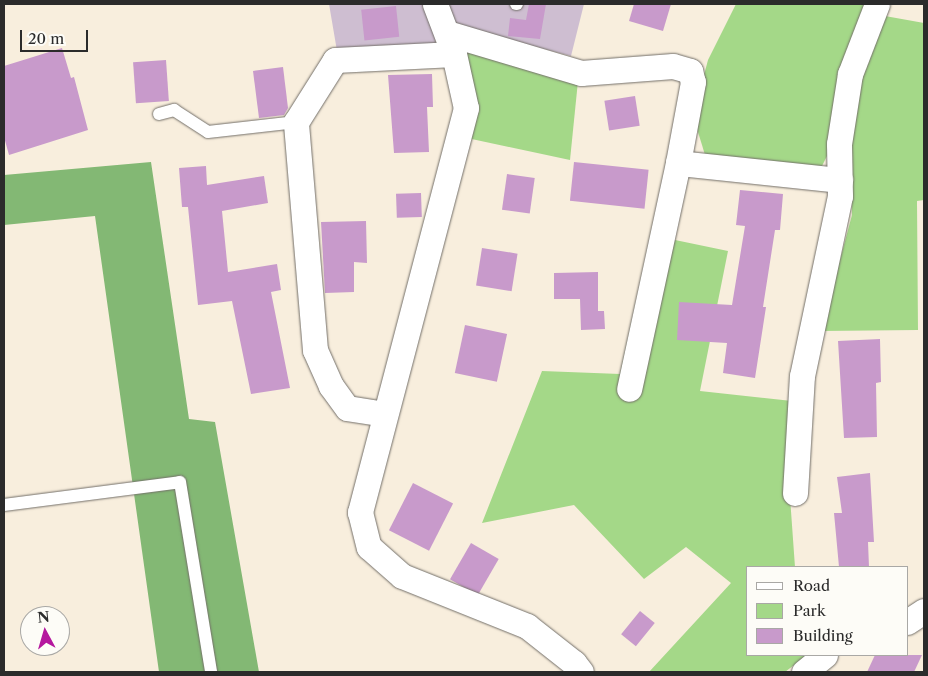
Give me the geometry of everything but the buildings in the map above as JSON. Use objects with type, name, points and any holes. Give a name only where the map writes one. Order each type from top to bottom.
[{"type":"street","points":[[434,4],[450,43],[466,108],[360,512],[368,547],[402,576],[527,626],[574,663],[580,672]]},
{"type":"street","points":[[795,493],[802,376],[830,248],[840,180],[839,144],[850,74],[877,4]]},
{"type":"street","points":[[385,414],[347,408],[331,386],[315,350],[296,122],[335,60],[450,43],[580,73],[673,66],[690,71],[693,82],[678,162],[629,389]]},
{"type":"street","points":[[678,162],[840,180]]},
{"type":"street","points":[[908,621],[924,612]]},
{"type":"street","points":[[804,672],[825,656]]},
{"type":"lane","points":[[159,114],[174,110],[208,132],[296,122]]},
{"type":"lane","points":[[4,505],[180,482],[211,672]]},
{"type":"shaded area","points":[[329,4],[584,4],[571,56],[459,27],[434,29],[436,44],[337,51]]},
{"type":"green space","points":[[736,4],[865,4],[829,152],[820,170],[706,158],[693,116],[708,60]]},
{"type":"green space","points":[[885,16],[924,23],[924,200],[917,201],[918,330],[821,331],[852,215],[850,143],[864,70]]},
{"type":"green space","points":[[459,47],[578,81],[570,160],[467,138]]},
{"type":"green space","points":[[151,162],[189,419],[215,422],[259,672],[159,672],[95,216],[4,225],[4,175]]},
{"type":"green space","points":[[651,235],[728,251],[700,391],[792,401],[788,469],[795,566],[746,566],[746,656],[806,656],[785,672],[649,672],[731,583],[686,547],[644,579],[574,505],[482,523],[542,371],[620,374]]}]
